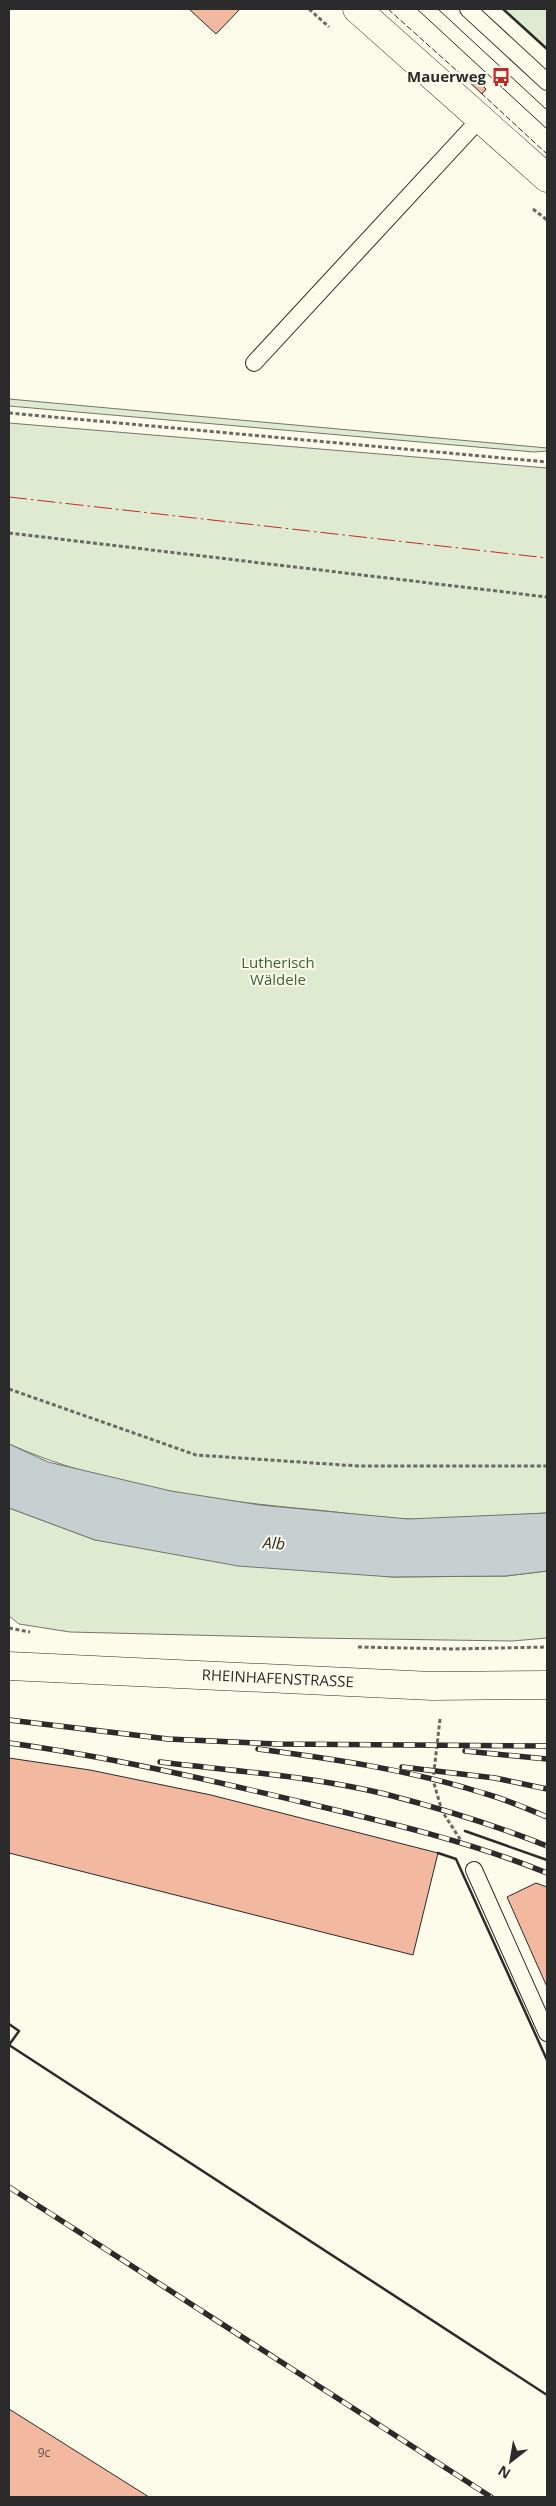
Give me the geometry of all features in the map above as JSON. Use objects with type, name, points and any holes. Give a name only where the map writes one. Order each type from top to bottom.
[{"type":"main road","points":[[357,9],[479,120],[547,178]]},
{"type":"main road","name":"RHEINHAFENSTRASSE","points":[[9,1666],[432,1686],[547,1685]]},
{"type":"lane","points":[[468,9],[547,82]]},
{"type":"lane","points":[[254,364],[479,120]]},
{"type":"lane","points":[[474,1870],[547,2034]]},
{"type":"path","points":[[9,412],[547,462]]},
{"type":"path","points":[[9,533],[547,597]]},
{"type":"path","points":[[9,1389],[196,1455],[358,1466],[547,1466]]},
{"type":"path","points":[[9,1628],[34,1633]]},
{"type":"path","points":[[357,1647],[453,1649],[547,1647]]},
{"type":"path","points":[[440,1718],[434,1780],[435,1787],[442,1811],[467,1852]]},
{"type":"green space","points":[[503,9],[547,9],[547,49]]},
{"type":"green space","points":[[9,399],[547,448],[547,451],[534,452],[9,406]]},
{"type":"green space","name":"Lutherisch Wäldele","points":[[9,423],[547,468],[547,1513],[460,1519],[408,1519],[239,1502],[121,1481],[45,1459],[9,1444]]},
{"type":"green space","points":[[9,1508],[95,1540],[392,1577],[506,1576],[547,1571],[547,1638],[512,1641],[70,1632],[19,1624],[9,1616]]},
{"type":"water","name":"Alb","points":[[9,1444],[48,1462],[171,1491],[260,1505],[408,1519],[547,1513],[547,1571],[506,1576],[392,1577],[238,1566],[95,1540],[9,1508]]},
{"type":"building","points":[[189,9],[240,9],[216,34]]},
{"type":"building","points":[[468,72],[486,89],[482,94],[464,77]]},
{"type":"building","points":[[9,1758],[90,1770],[211,1795],[438,1853],[413,1955],[9,1853]]},
{"type":"building","points":[[536,1883],[547,1887],[547,1987],[507,1897]]},
{"type":"building","points":[[9,2409],[149,2497],[9,2497]]},
{"type":"tram line","points":[[417,9],[547,129]]},
{"type":"tram line","points":[[438,9],[547,110]]},
{"type":"railway","points":[[9,1720],[168,1739],[277,1744],[547,1746]]},
{"type":"railway","points":[[9,1743],[85,1755],[160,1770],[340,1811],[460,1843],[547,1873]]},
{"type":"railway","points":[[258,1749],[343,1761],[428,1778],[499,1798],[547,1817]]},
{"type":"railway","points":[[465,1751],[547,1759]]},
{"type":"railway","points":[[160,1762],[329,1783],[385,1794],[446,1811],[547,1846]]},
{"type":"railway","points":[[402,1767],[495,1778],[547,1789]]},
{"type":"railway","points":[[9,2187],[491,2497]]},
{"type":"fence","points":[[388,9],[466,79]]},
{"type":"fence","points":[[481,93],[547,154]]},
{"type":"wall","points":[[503,9],[547,49]]},
{"type":"wall","points":[[465,1831],[547,1860]]},
{"type":"wall","points":[[438,1853],[456,1859],[547,2060]]},
{"type":"wall","points":[[9,2024],[19,2031],[9,2045],[547,2395]]},
{"type":"power","points":[[9,497],[547,558]]},
{"type":"place","name":"Mauerweg","points":[[501,77]]}]
